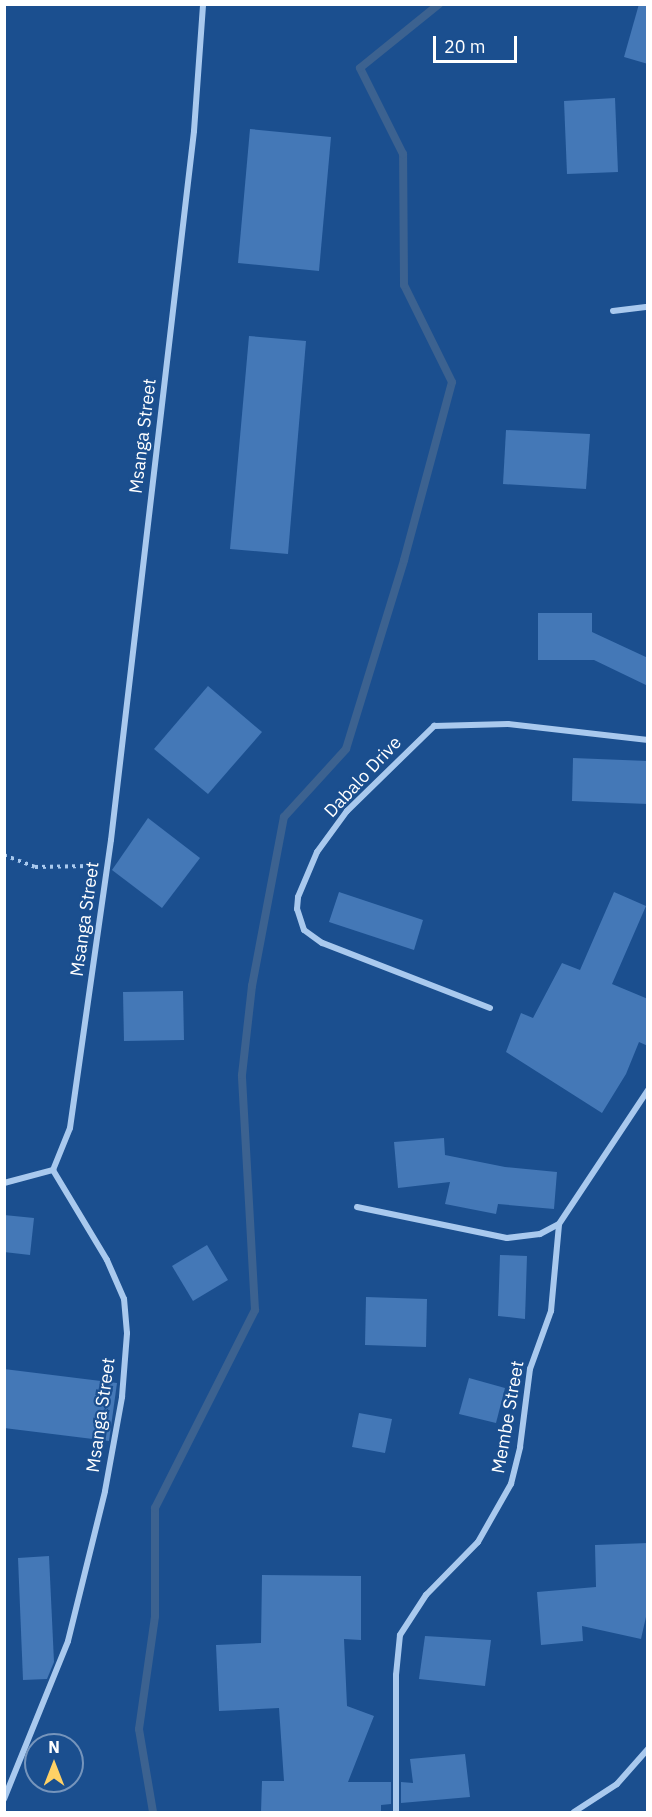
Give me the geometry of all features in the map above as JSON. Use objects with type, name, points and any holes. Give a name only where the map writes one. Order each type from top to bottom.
[{"type":"street","name":"Msanga Street","points":[[4,1799],[68,1641],[105,1491],[122,1397],[127,1332],[124,1299],[107,1260],[53,1170],[70,1128],[107,866],[194,131],[203,4]]},
{"type":"street","points":[[613,311],[648,307]]},
{"type":"street","name":"Dabalo Drive","points":[[490,1008],[322,943],[304,930],[297,909],[298,897],[317,852],[347,811],[434,726],[508,724],[648,740]]},
{"type":"street","name":"Membe Street","points":[[396,1812],[396,1675],[400,1635],[415,1608],[478,1542],[511,1484],[520,1447],[530,1369],[552,1311],[559,1224],[648,1090]]},
{"type":"street","points":[[4,1183],[53,1170]]},
{"type":"street","points":[[357,1208],[507,1238],[540,1234],[559,1224]]},
{"type":"street","points":[[574,1812],[617,1785],[648,1749]]},
{"type":"path","points":[[4,855],[35,867],[107,866]]},
{"type":"building","points":[[639,4],[648,4],[648,64],[624,57]]},
{"type":"building","points":[[615,98],[618,172],[567,174],[564,101]]},
{"type":"building","points":[[250,129],[331,137],[319,271],[238,263]]},
{"type":"building","points":[[249,336],[306,341],[288,554],[230,549]]},
{"type":"building","points":[[506,430],[590,434],[586,489],[503,484]]},
{"type":"building","points":[[538,613],[592,613],[592,632],[648,658],[648,686],[594,660],[538,660]]},
{"type":"building","points":[[208,686],[262,732],[208,794],[154,749]]},
{"type":"building","points":[[573,758],[648,761],[648,804],[572,801]]},
{"type":"building","points":[[148,818],[200,858],[162,908],[112,870]]},
{"type":"building","points":[[339,892],[423,920],[414,950],[329,922]]},
{"type":"building","points":[[614,892],[646,906],[612,984],[648,999],[648,1046],[639,1042],[626,1074],[602,1113],[506,1052],[521,1013],[533,1018],[562,963],[580,970]]},
{"type":"building","points":[[183,991],[184,1040],[124,1041],[123,992]]},
{"type":"building","points":[[444,1138],[445,1155],[505,1167],[557,1172],[554,1209],[498,1204],[496,1214],[445,1204],[450,1182],[398,1188],[394,1142]]},
{"type":"building","points":[[4,1215],[34,1218],[30,1255],[4,1252]]},
{"type":"building","points":[[207,1245],[228,1280],[193,1301],[172,1266]]},
{"type":"building","points":[[500,1255],[527,1256],[525,1319],[498,1316]]},
{"type":"building","points":[[366,1297],[427,1299],[426,1347],[365,1345]]},
{"type":"building","points":[[4,1369],[117,1383],[109,1441],[4,1428]]},
{"type":"building","points":[[469,1378],[505,1388],[496,1423],[459,1414]]},
{"type":"building","points":[[359,1413],[392,1419],[385,1453],[352,1447]]},
{"type":"building","points":[[648,1543],[648,1608],[641,1639],[582,1626],[583,1641],[541,1645],[537,1592],[596,1587],[595,1545]]},
{"type":"building","points":[[49,1556],[54,1662],[47,1679],[23,1680],[18,1558]]},
{"type":"building","points":[[262,1575],[361,1576],[361,1640],[344,1639],[347,1706],[374,1716],[348,1782],[391,1782],[391,1804],[381,1805],[381,1812],[261,1812],[262,1781],[284,1781],[279,1708],[219,1711],[216,1645],[261,1643]]},
{"type":"building","points":[[425,1636],[491,1640],[485,1686],[419,1679]]},
{"type":"building","points":[[465,1754],[470,1797],[401,1803],[401,1782],[413,1783],[410,1759]]},
{"type":"waterway","points":[[153,1812],[139,1729],[155,1616],[155,1508],[255,1310],[242,1075],[252,986],[284,817],[346,749],[404,560],[452,382],[404,285],[403,154],[360,68],[439,4]]}]
